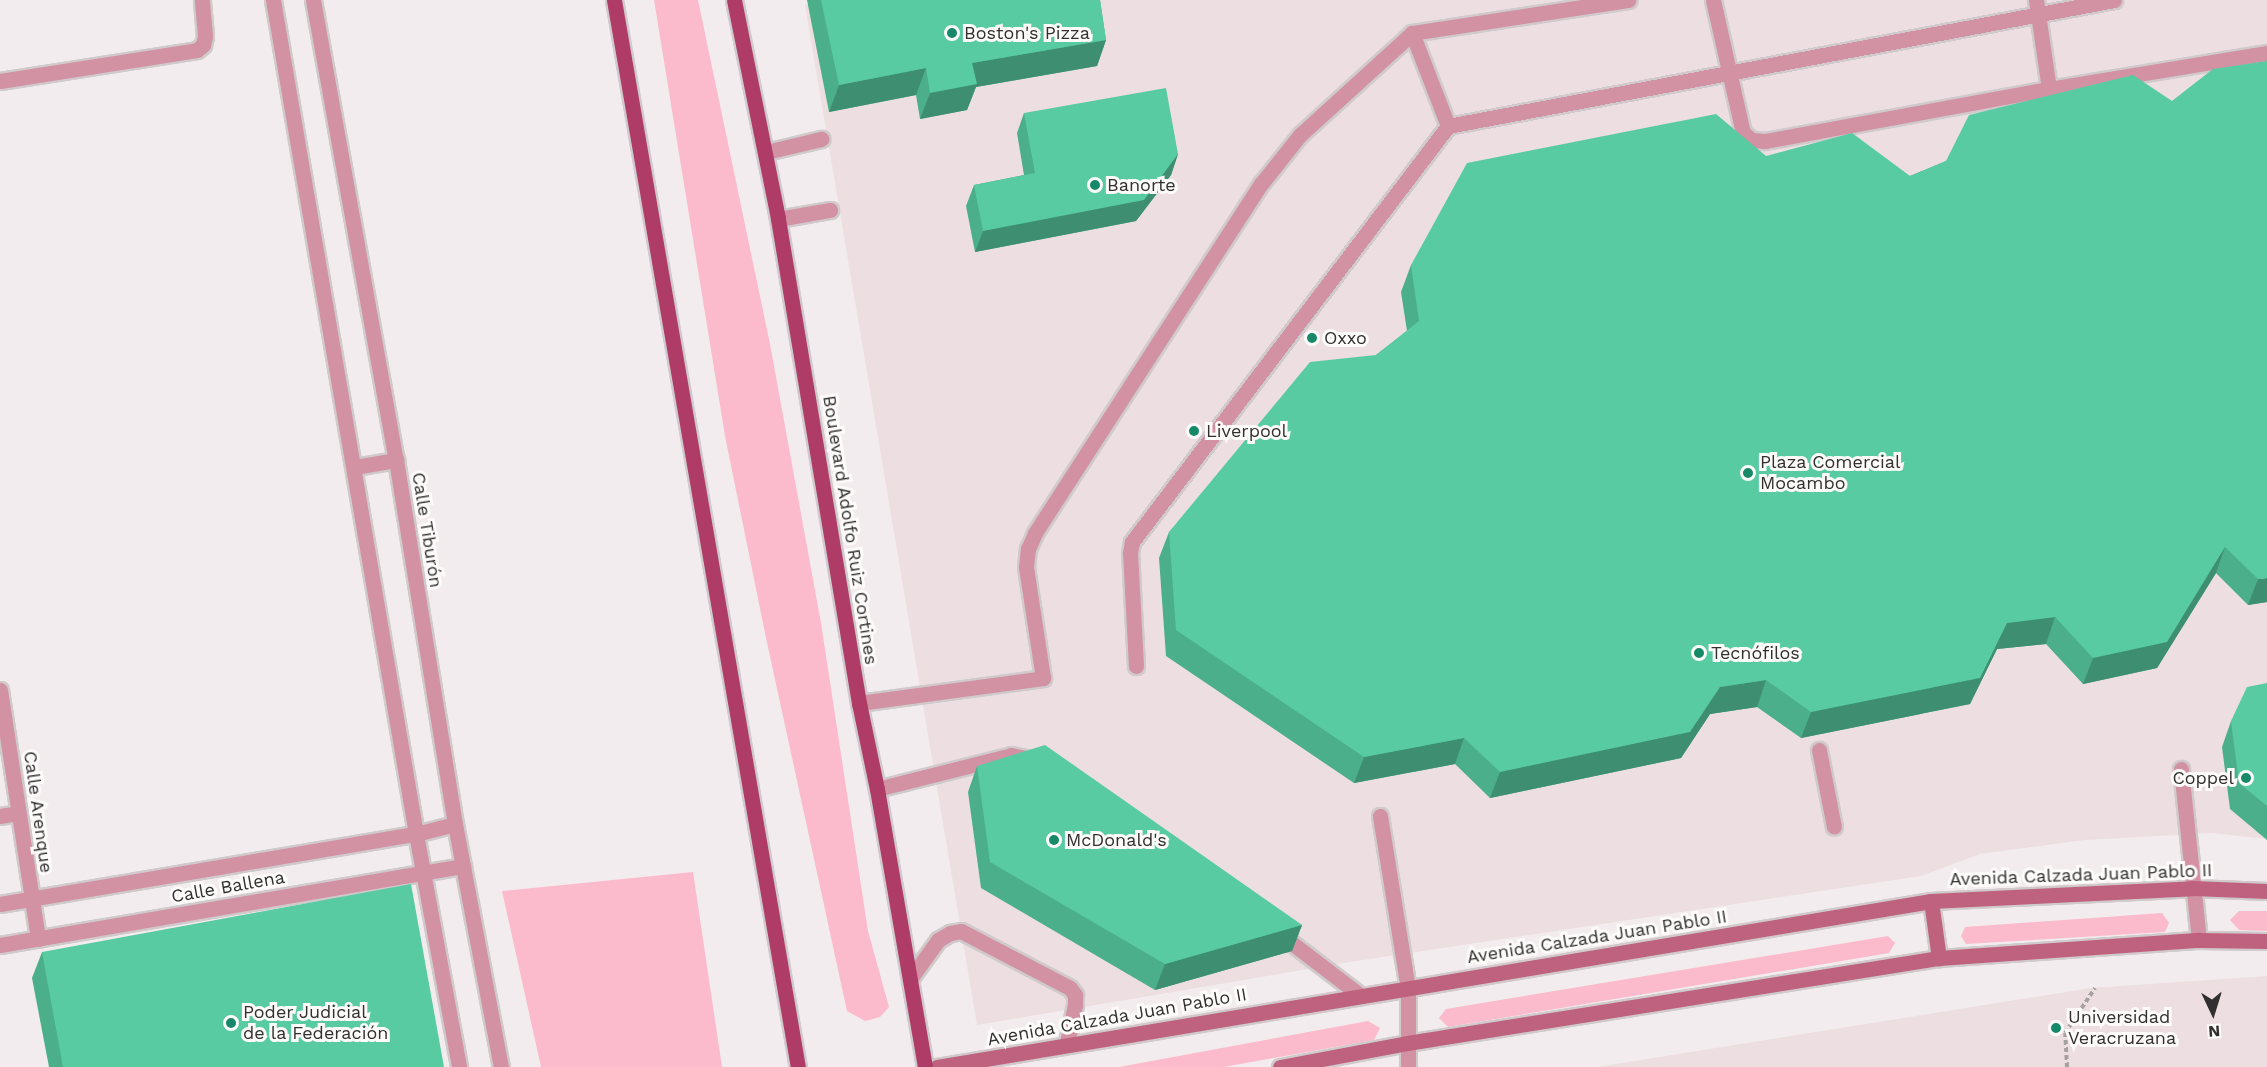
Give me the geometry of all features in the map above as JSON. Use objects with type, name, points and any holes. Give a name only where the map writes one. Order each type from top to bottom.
[{"type":"main road","points":[[614,0],[798,1067]]},
{"type":"main road","name":"Boulevard Adolfo Ruiz Cortines","points":[[734,0],[778,219],[859,703],[877,789],[925,1067]]},
{"type":"main road","name":"Avenida Calzada Juan Pablo II","points":[[938,1067],[1931,901],[2193,888],[2267,891]]},
{"type":"main road","points":[[1931,901],[1939,958]]},
{"type":"main road","points":[[1280,1067],[1407,1043],[1939,958],[2199,940],[2267,941]]},
{"type":"street","points":[[0,81],[197,50],[202,45],[205,36],[202,0]]},
{"type":"street","points":[[273,0],[355,467],[416,834],[459,1067]]},
{"type":"street","name":"Calle Tiburón","points":[[313,0],[396,459],[455,824],[501,1067]]},
{"type":"street","points":[[859,703],[1043,678],[1026,567],[1028,549],[1035,533],[1261,184],[1300,135],[1412,33],[1628,0]]},
{"type":"street","points":[[1713,0],[1743,133],[1752,141],[1765,141],[2049,89],[2267,53]]},
{"type":"street","points":[[1136,666],[1130,553],[1132,542],[1448,126],[2037,7],[2115,0]]},
{"type":"street","points":[[2037,7],[2049,89]]},
{"type":"street","points":[[1412,33],[1448,126]]},
{"type":"street","points":[[766,152],[821,139]]},
{"type":"street","points":[[778,219],[830,210]]},
{"type":"street","points":[[355,467],[396,459]]},
{"type":"street","name":"Calle Arenque","points":[[0,690],[2,722],[38,939]]},
{"type":"street","points":[[1819,750],[1834,827]]},
{"type":"street","points":[[877,789],[1011,755],[1024,756],[1044,768]]},
{"type":"street","points":[[2181,769],[2199,940]]},
{"type":"street","points":[[0,816],[18,813]]},
{"type":"street","points":[[1380,816],[1408,988],[1408,1067]]},
{"type":"street","name":"Calle Ballena","points":[[0,904],[416,834],[455,824]]},
{"type":"street","name":"Calle Ballena","points":[[0,945],[463,866]]},
{"type":"street","points":[[1268,925],[1361,996]]},
{"type":"street","points":[[910,979],[938,940],[950,933],[961,931],[1070,988],[1075,995],[1075,1005],[1067,1044]]},
{"type":"path","points":[[2067,1067],[2065,1034],[2095,988]]},
{"type":"shaded area","points":[[654,0],[698,0],[770,344],[821,623],[868,931],[889,1007],[880,1017],[865,1021],[847,1011],[766,638],[725,436]]},
{"type":"shaded area","points":[[831,0],[2267,0],[2267,839],[2212,833],[2085,840],[1980,854],[1921,876],[1356,961],[977,1025],[805,5]]},
{"type":"shaded area","points":[[693,872],[722,1067],[541,1067],[502,891]]},
{"type":"shaded area","points":[[2239,911],[2267,911],[2267,931],[2239,930],[2230,920]]},
{"type":"shaded area","points":[[2162,913],[2169,923],[2165,932],[1966,944],[1961,936],[1965,927]]},
{"type":"shaded area","points":[[1888,936],[1895,943],[1889,953],[1448,1027],[1439,1018],[1446,1009]]},
{"type":"shaded area","name":"Universidad Veracruzana","points":[[2267,976],[2267,1067],[1597,1067],[2091,988]]},
{"type":"shaded area","points":[[1368,1021],[1380,1028],[1374,1040],[1224,1067],[1119,1067]]},
{"type":"building","name":"Boston's Pizza","points":[[821,0],[1100,0],[1106,40],[972,63],[977,84],[930,93],[926,68],[839,85]]},
{"type":"building","name":"Plaza Comercial Mocambo","points":[[2267,61],[2267,578],[2258,579],[2225,547],[2167,642],[2093,658],[2055,617],[2007,623],[1980,678],[1811,712],[1766,680],[1720,687],[1690,732],[1500,772],[1464,738],[1364,757],[1176,630],[1169,532],[1310,362],[1376,355],[1419,321],[1411,265],[1467,163],[1716,114],[1766,156],[1852,133],[1910,176],[1946,161],[1969,115],[2133,75],[2172,101],[2213,69]]},
{"type":"building","name":"Banorte","points":[[1166,88],[1178,154],[1144,200],[983,231],[974,185],[1035,173],[1024,113]]},
{"type":"building","points":[[2267,683],[2267,806],[2239,783],[2231,721],[2247,687]]},
{"type":"building","name":"McDonald's","points":[[1045,745],[1302,925],[1165,964],[990,862],[977,766]]},
{"type":"building","name":"Poder Judicial de la Federación","points":[[411,884],[444,1067],[63,1067],[42,952]]},
{"type":"place","name":"Boston's Pizza","points":[[952,33]]},
{"type":"place","name":"Banorte","points":[[1095,185]]},
{"type":"place","name":"Oxxo","points":[[1312,338]]},
{"type":"place","name":"Liverpool","points":[[1194,431]]},
{"type":"place","name":"Plaza Comercial Mocambo","points":[[1748,473]]},
{"type":"place","name":"Tecnófilos","points":[[1699,653]]},
{"type":"place","name":"Coppel","points":[[2246,778]]},
{"type":"place","name":"McDonald's","points":[[1054,840]]},
{"type":"place","name":"Poder Judicial de la Federación","points":[[231,1023]]},
{"type":"place","name":"Universidad Veracruzana","points":[[2056,1028]]}]
